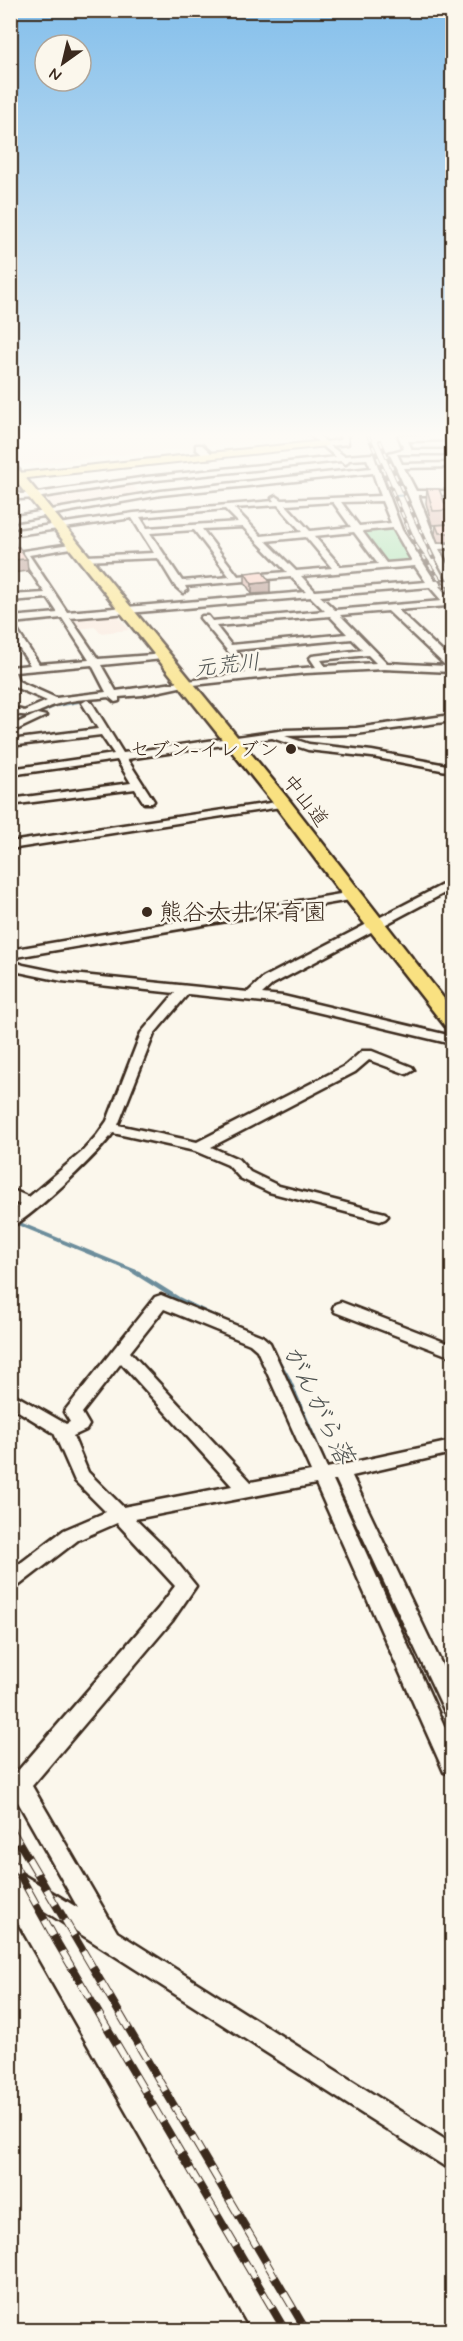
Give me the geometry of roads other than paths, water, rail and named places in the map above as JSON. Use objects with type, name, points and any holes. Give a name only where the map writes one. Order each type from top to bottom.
[{"type":"highway","name":"中山道","points":[[74,545],[283,804],[352,896],[453,1022]]},
{"type":"street","points":[[151,544],[178,584],[228,648],[255,677]]},
{"type":"street","points":[[209,544],[236,579]]},
{"type":"street","points":[[265,544],[384,666]]},
{"type":"street","points":[[317,544],[339,570]]},
{"type":"street","points":[[368,544],[384,566]]},
{"type":"street","points":[[408,544],[418,563],[451,604]]},
{"type":"street","points":[[10,556],[74,545]]},
{"type":"street","points":[[10,620],[453,580],[434,547],[453,546]]},
{"type":"street","points":[[23,553],[95,662],[114,696]]},
{"type":"street","points":[[86,559],[158,555]]},
{"type":"street","points":[[178,584],[418,563]]},
{"type":"street","points":[[442,563],[453,563]]},
{"type":"street","points":[[10,598],[50,595]]},
{"type":"street","points":[[210,624],[451,604]]},
{"type":"street","points":[[391,609],[453,668]]},
{"type":"street","points":[[10,625],[36,668]]},
{"type":"street","points":[[228,648],[354,636]]},
{"type":"street","points":[[10,647],[23,645]]},
{"type":"street","points":[[322,669],[315,658],[370,651]]},
{"type":"street","points":[[55,701],[14,683],[10,671],[163,656]]},
{"type":"street","points":[[10,720],[55,701],[73,697],[114,696],[322,669],[384,666],[453,668]]},
{"type":"street","points":[[10,730],[59,708],[114,696]]},
{"type":"street","points":[[87,703],[148,801]]},
{"type":"street","points":[[10,711],[25,714]]},
{"type":"street","points":[[11,770],[270,736],[356,731],[453,718]]},
{"type":"street","points":[[10,743],[105,731]]},
{"type":"street","points":[[270,736],[308,747],[372,754],[453,769]]},
{"type":"street","points":[[10,802],[138,785]]},
{"type":"street","points":[[10,846],[283,804]]},
{"type":"street","points":[[253,995],[268,981],[453,885]]},
{"type":"street","points":[[10,954],[352,896]]},
{"type":"street","points":[[10,963],[19,968],[43,974],[184,991],[253,995],[453,1040]]},
{"type":"street","points":[[10,1222],[87,1155],[110,1128],[148,1033],[184,991]]},
{"type":"street","points":[[199,1147],[350,1069],[367,1054],[407,1070]]},
{"type":"street","points":[[110,1128],[199,1147],[233,1162],[244,1175],[274,1189],[380,1216]]},
{"type":"street","points":[[10,1194],[32,1205]]},
{"type":"street","points":[[63,1433],[80,1425],[73,1412],[161,1301],[256,1340],[264,1347],[453,1706]]},
{"type":"street","points":[[341,1308],[453,1351]]},
{"type":"street","points":[[121,1353],[247,1490]]},
{"type":"street","points":[[10,1398],[62,1429],[81,1476],[159,1554],[186,1586],[165,1616],[15,1791],[108,1940]]},
{"type":"street","points":[[10,1582],[71,1535],[118,1515],[453,1448]]},
{"type":"street","points":[[332,1474],[453,1765]]},
{"type":"street","points":[[10,1877],[453,2158]]},
{"type":"street","points":[[10,1887],[266,2331]]},
{"type":"waterway","name":"元荒川","points":[[193,685],[317,672]]},
{"type":"waterway","name":"元荒川","points":[[10,725],[55,706],[97,698]]},
{"type":"waterway","name":"がんがら落","points":[[15,1222],[139,1273]]},
{"type":"waterway","name":"がんがら落","points":[[135,1272],[178,1299],[219,1319]]},
{"type":"waterway","name":"がんがら落","points":[[277,1359],[288,1378],[323,1459]]},
{"type":"waterway","name":"がんがら落","points":[[415,1662],[449,1737]]},
{"type":"waterway","name":"がんがら落","points":[[449,1737],[452,1743]]},
{"type":"railway","points":[[415,544],[452,597]]},
{"type":"railway","points":[[427,544],[433,558]]},
{"type":"railway","points":[[10,1827],[306,2330]]},
{"type":"railway","points":[[10,1857],[58,1944],[285,2330]]},
{"type":"place","name":"セブン-イレブン","points":[[291,749]]},
{"type":"place","name":"熊谷太井保育園","points":[[147,912]]}]
